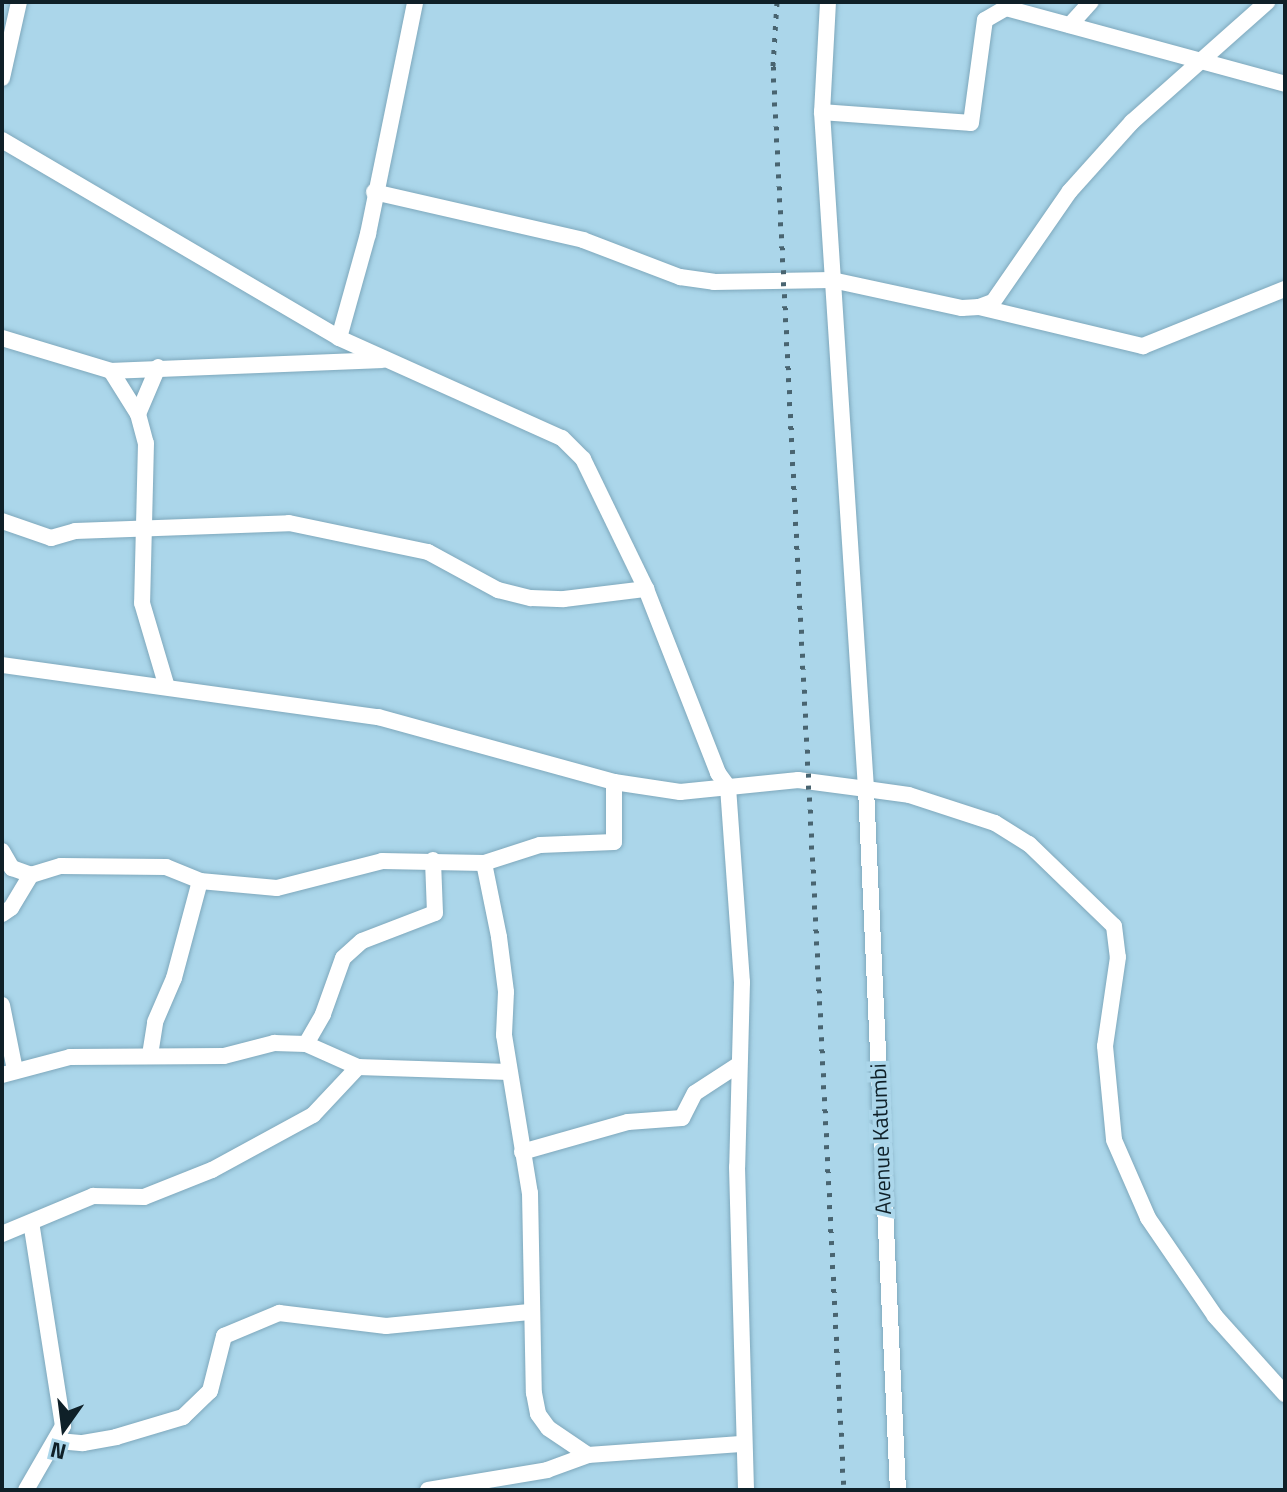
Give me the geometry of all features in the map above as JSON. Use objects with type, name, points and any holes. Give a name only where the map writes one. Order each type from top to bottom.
[{"type":"street","points":[[2,78],[19,2]]},
{"type":"street","points":[[339,338],[415,2]]},
{"type":"street","name":"Avenue Katumbi","points":[[828,2],[822,112],[866,789],[898,1490]]},
{"type":"street","points":[[1070,25],[1091,2]]},
{"type":"street","points":[[374,192],[583,240],[680,277],[714,282],[832,280],[962,308],[979,307],[993,302],[1070,191],[1132,122],[1201,65],[1267,2]]},
{"type":"street","points":[[822,112],[971,123],[985,20],[1006,8],[1019,8],[1201,65],[1285,84]]},
{"type":"street","points":[[2,140],[339,338],[562,438],[583,459],[646,589],[718,773],[728,787],[742,982],[738,1065],[741,1444],[746,1490]]},
{"type":"street","points":[[979,307],[1143,346],[1285,289]]},
{"type":"street","points":[[2,338],[111,371],[388,359]]},
{"type":"street","points":[[138,414],[158,367]]},
{"type":"street","points":[[111,371],[138,414],[146,443],[142,603],[166,684]]},
{"type":"street","points":[[2,521],[51,538],[75,531],[289,523],[428,552],[498,590],[531,598],[564,599],[646,589]]},
{"type":"street","points":[[2,665],[166,684],[391,720],[614,782],[680,792],[798,780],[909,795],[995,823],[1029,844],[1114,926],[1118,957],[1105,1046],[1114,1140],[1148,1218],[1215,1316],[1285,1394]]},
{"type":"street","points":[[2,851],[12,868],[31,875],[61,866],[166,867],[200,881],[277,888],[382,861],[484,863],[540,845],[614,842],[614,782]]},
{"type":"street","points":[[306,1044],[323,1014],[343,958],[362,941],[435,913],[433,860]]},
{"type":"street","points":[[484,863],[506,992],[509,1072],[530,1193],[529,1312],[538,1414],[548,1428],[588,1455]]},
{"type":"street","points":[[2,914],[11,908],[31,875]]},
{"type":"street","points":[[150,1055],[155,1022],[174,978],[200,881]]},
{"type":"street","points":[[2,1005],[8,1072],[70,1057],[224,1056],[274,1043],[306,1044],[358,1067],[509,1072]]},
{"type":"street","points":[[522,1152],[628,1122],[682,1118],[695,1093],[738,1065]]},
{"type":"street","points":[[2,1234],[93,1196],[144,1197],[212,1170],[313,1115],[358,1067]]},
{"type":"street","points":[[31,1222],[62,1403],[58,1441],[32,1487]]},
{"type":"street","points":[[58,1441],[83,1443],[116,1437],[183,1417],[210,1391],[224,1336],[279,1313],[386,1326],[529,1312]]},
{"type":"street","points":[[428,1490],[465,1480],[547,1470],[588,1455],[741,1444]]},
{"type":"railway","points":[[777,2],[773,66],[844,1490]]}]
